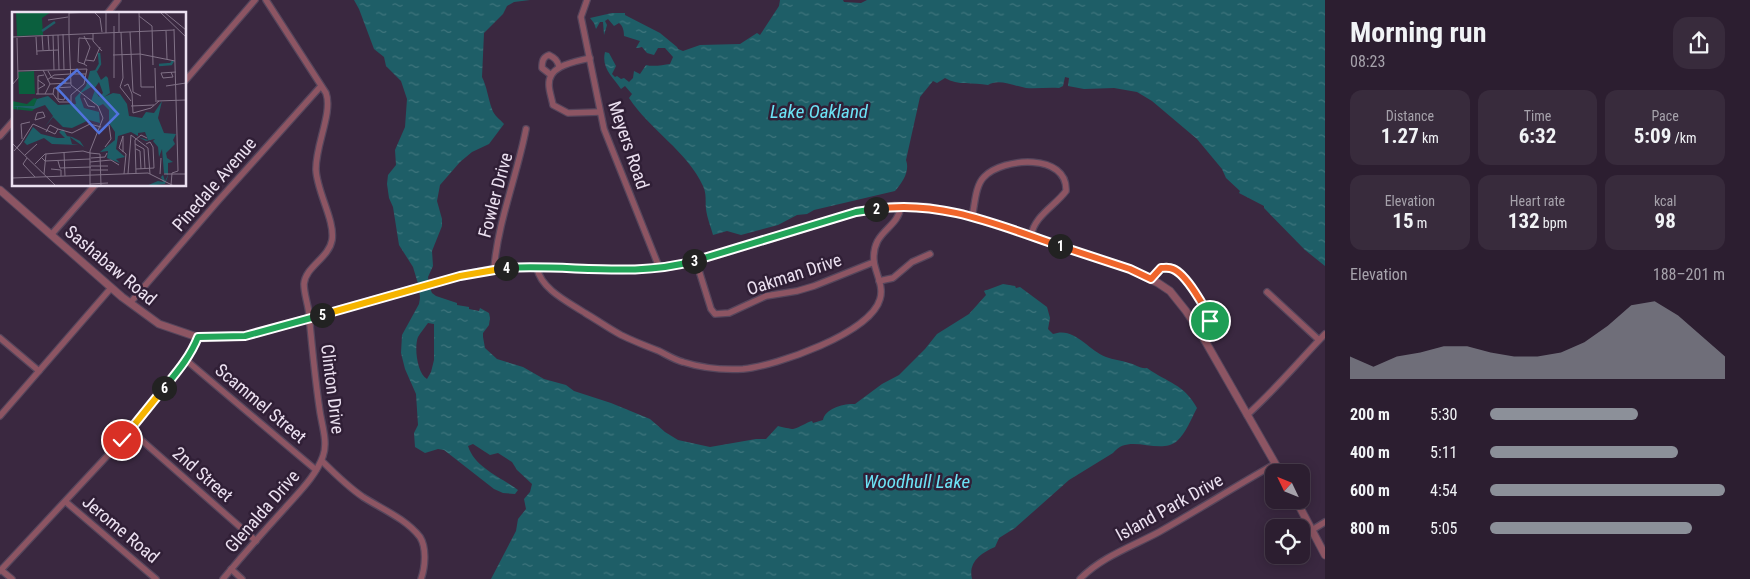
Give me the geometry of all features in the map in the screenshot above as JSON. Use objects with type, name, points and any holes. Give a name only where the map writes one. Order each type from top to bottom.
[{"type":"street","points":[[108,12],[118,0]]},
{"type":"street","points":[[186,80],[255,0]]},
{"type":"street","name":"Clinton Drive","points":[[266,0],[329,101],[317,148],[316,171],[320,193],[330,222],[332,241],[323,256],[305,278],[304,286],[324,437],[325,453],[322,461]]},
{"type":"street","name":"Meyers Road","points":[[587,0],[581,17],[600,112],[609,144],[659,268]]},
{"type":"street","points":[[551,75],[542,68],[545,56],[554,57],[560,66]]},
{"type":"street","points":[[590,58],[560,66],[551,75],[548,84],[553,105],[568,113],[600,112]]},
{"type":"street","name":"Pinedale Avenue","points":[[130,303],[321,86]]},
{"type":"street","points":[[0,136],[12,122]]},
{"type":"street","name":"Fowler Drive","points":[[494,269],[498,235],[520,162],[526,129]]},
{"type":"street","points":[[972,217],[980,184],[984,177],[992,170],[1019,163],[1036,162],[1048,164],[1059,171],[1066,185],[1066,191],[1038,220],[1031,236]]},
{"type":"street","points":[[51,235],[94,186]]},
{"type":"street","name":"Sashabaw Road","points":[[0,190],[130,303],[159,324],[198,337],[245,336],[437,282],[494,269],[584,268],[622,270],[659,268],[696,261],[856,212],[901,206],[925,207],[972,217],[1130,269],[1151,279],[1170,292],[1178,300],[1204,340],[1275,464]]},
{"type":"street","points":[[537,268],[543,282],[577,307],[620,334],[683,362],[725,369],[744,369],[795,355],[822,345],[857,327],[874,311],[878,304],[881,289],[873,250],[877,242],[899,216],[901,206]]},
{"type":"street","points":[[879,281],[893,278],[912,262],[930,254]]},
{"type":"street","name":"Oakman Drive","points":[[696,261],[711,309],[715,314],[729,313],[766,296],[814,286],[874,262]]},
{"type":"street","points":[[1151,279],[1161,268],[1174,269],[1179,274],[1200,299],[1207,311],[1210,329],[1209,334],[1204,340]]},
{"type":"street","points":[[0,416],[111,288]]},
{"type":"street","points":[[1266,292],[1319,340]]},
{"type":"street","points":[[1247,415],[1270,394],[1325,334]]},
{"type":"street","points":[[12,579],[1,571],[130,430],[186,360],[194,348],[198,337]]},
{"type":"street","points":[[0,338],[39,371]]},
{"type":"street","name":"Scammel Street","points":[[186,360],[316,470]]},
{"type":"street","name":"2nd Street","points":[[130,430],[256,541]]},
{"type":"street","points":[[322,461],[343,483],[400,519],[421,539],[424,553],[421,579]]},
{"type":"street","name":"Glenalda Drive","points":[[223,579],[322,461]]},
{"type":"street","name":"Island Park Drive","points":[[1080,579],[1120,551],[1160,531],[1265,470]]},
{"type":"street","name":"Jerome Road","points":[[66,502],[156,579]]},
{"type":"street","points":[[1301,509],[1325,555]]},
{"type":"street","points":[[1312,530],[1325,522]]},
{"type":"street","points":[[231,569],[242,579]]},
{"type":"water","name":"Woodhull Lake","points":[[354,0],[530,0],[514,2],[507,6],[503,14],[484,33],[482,77],[493,111],[504,124],[489,144],[472,152],[460,162],[440,185],[437,201],[442,226],[432,251],[433,266],[428,277],[429,286],[432,293],[436,296],[457,303],[457,305],[469,307],[469,309],[479,311],[480,308],[489,313],[489,325],[483,333],[483,337],[485,348],[497,359],[523,367],[544,379],[566,385],[574,391],[611,403],[650,419],[678,440],[710,447],[766,439],[778,426],[793,429],[812,421],[813,423],[823,420],[831,409],[846,404],[855,404],[882,384],[899,375],[937,334],[969,314],[986,295],[984,291],[1003,284],[1015,286],[1016,288],[1020,287],[1047,307],[1050,318],[1048,329],[1053,334],[1068,333],[1099,354],[1147,368],[1181,389],[1197,408],[1186,430],[1177,441],[1170,445],[1127,444],[1069,480],[1015,528],[999,538],[995,547],[977,559],[972,568],[972,579],[491,579],[516,531],[518,519],[526,509],[524,499],[530,492],[532,484],[517,470],[512,462],[498,453],[490,455],[473,444],[468,446],[476,460],[518,490],[515,494],[503,493],[494,489],[444,450],[438,449],[425,453],[415,447],[414,433],[418,425],[416,394],[405,369],[401,353],[402,335],[419,304],[419,287],[413,267],[399,245],[387,184],[388,175],[396,165],[395,150],[405,127],[407,99],[401,81],[386,66],[384,57],[374,49]],"holes":[[[428,323],[434,324],[434,360],[427,379],[419,366],[416,353],[417,341]]]},
{"type":"water","name":"Lake Oakland","points":[[780,0],[843,0],[844,2],[861,3],[867,0],[1325,0],[1325,266],[1305,250],[1264,206],[1239,193],[1240,191],[1226,178],[1222,169],[1197,139],[1152,101],[1137,92],[1114,88],[1084,89],[1068,86],[1069,78],[1065,77],[1063,86],[1059,88],[1026,88],[1001,82],[988,85],[960,83],[945,78],[937,83],[933,81],[920,97],[906,160],[906,172],[895,191],[814,210],[807,214],[797,215],[778,225],[741,235],[727,231],[713,235],[704,189],[696,174],[688,162],[637,109],[629,98],[632,94],[625,86],[621,89],[608,72],[604,58],[605,52],[609,53],[616,66],[612,74],[629,82],[633,78],[634,71],[640,74],[646,65],[670,64],[673,57],[665,48],[658,48],[654,55],[647,53],[642,47],[636,48],[640,41],[624,36],[620,24],[614,26],[608,19],[605,21],[607,25],[604,35],[603,22],[600,22],[596,29],[590,18],[612,13],[625,13],[625,15],[660,33],[678,49],[683,51],[700,45],[740,44],[757,33],[760,35],[779,6]]},
{"type":"route","points":[[122,440],[186,360],[194,348],[198,337],[245,336],[460,276],[494,269],[584,268],[622,270],[659,268],[684,264],[856,212],[895,206],[925,207],[960,213],[1130,269],[1151,279],[1161,268],[1174,269],[1200,299],[1210,321]]}]
